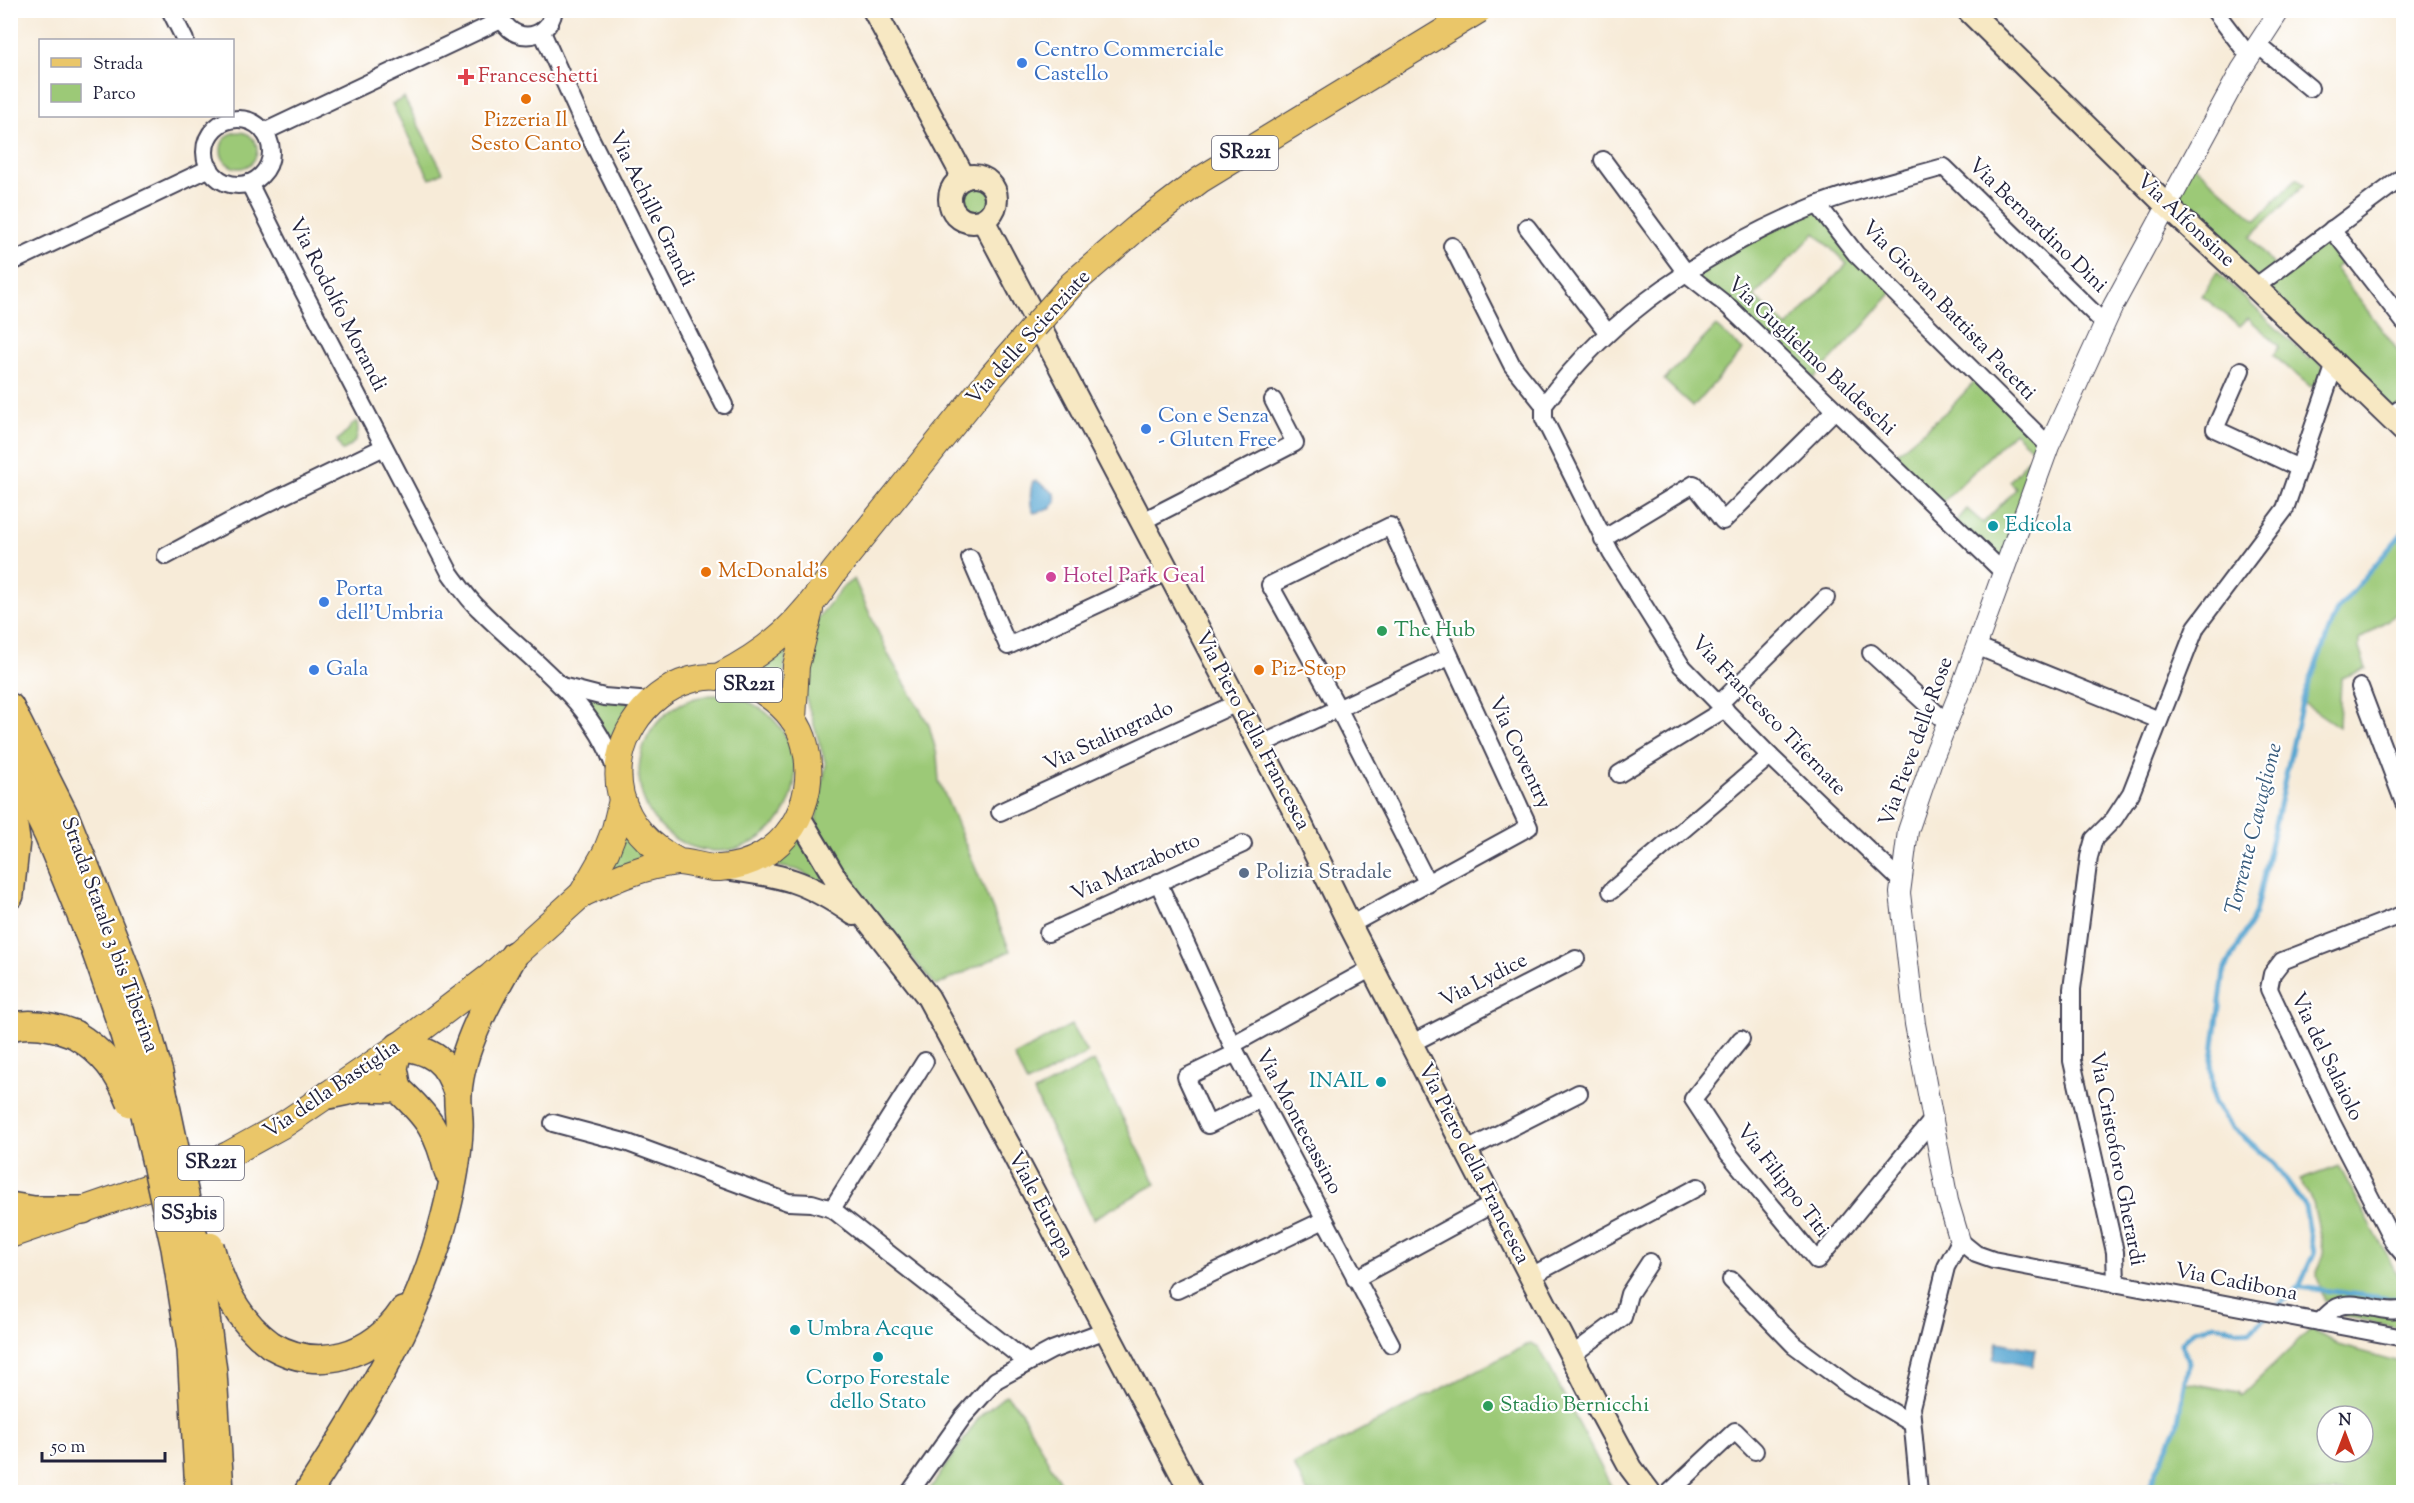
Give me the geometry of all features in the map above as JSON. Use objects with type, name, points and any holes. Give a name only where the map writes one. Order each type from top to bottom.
[{"type":"highway","name":"Strada Statale 3 bis Tiberina","points":[[10,707],[66,818],[105,945],[119,1018],[136,1075],[173,1240],[191,1350],[199,1492]]},
{"type":"highway","name":"Strada Statale 3 bis Tiberina","points":[[10,757],[105,945],[143,1014],[159,1073],[198,1256],[214,1379],[220,1492]]},
{"type":"highway","points":[[10,799],[16,840],[10,895]]},
{"type":"highway","points":[[308,1492],[387,1365],[424,1278],[443,1226],[451,1185],[459,1130],[458,1092],[465,1062],[477,1025],[514,955]]},
{"type":"highway","points":[[10,1027],[28,1024],[46,1025],[74,1034],[108,1060],[121,1081],[133,1107],[154,1188],[175,1294],[191,1350]]},
{"type":"highway","points":[[451,1185],[435,1131],[421,1112],[398,1089],[394,1068],[399,1046],[426,1052],[442,1061],[452,1076],[458,1092]]},
{"type":"highway","points":[[159,1073],[170,1092],[180,1118],[207,1236],[222,1284],[244,1320],[271,1345],[293,1356],[316,1359],[332,1359],[358,1351],[389,1329],[424,1278]]},
{"type":"highway","points":[[329,1095],[362,1088],[398,1089]]},
{"type":"highway","points":[[10,1206],[34,1210],[84,1210]]},
{"type":"main road","points":[[874,10],[964,178]]},
{"type":"main road","name":"Via delle Scienziate","points":[[718,677],[767,649],[812,605],[834,572],[992,376],[1080,277],[1138,227],[1200,180],[1479,10]]},
{"type":"main road","name":"Via Alfonsine","points":[[1968,10],[2166,206],[2335,364],[2399,418]]},
{"type":"main road","points":[[964,178],[982,178],[994,191],[994,209],[983,220],[968,222],[952,211],[949,198],[951,190],[964,178]]},
{"type":"main road","name":"Via Piero della Francesca","points":[[983,220],[1260,745],[1372,968],[1598,1405],[1631,1467],[1649,1492]]},
{"type":"main road","name":"Via delle Scienziate","points":[[793,719],[797,660],[812,605]]},
{"type":"main road","name":"SR221","points":[[718,677],[740,681],[761,689],[779,702],[793,719],[805,742],[810,767],[808,793],[799,817],[780,843],[753,860],[722,868],[700,867],[679,862],[660,852],[631,820],[620,790],[620,757],[626,736],[636,717],[651,701],[671,687],[694,680],[718,677]]},
{"type":"main road","name":"Via della Bastiglia","points":[[582,894],[609,845],[620,790]]},
{"type":"main road","name":"Viale Europa","points":[[799,817],[832,874],[928,997],[1191,1492]]},
{"type":"main road","name":"Via della Bastiglia","points":[[10,1234],[84,1210],[207,1164],[259,1138],[329,1095],[399,1046],[491,976],[582,894],[632,872],[679,862]]},
{"type":"main road","name":"Viale Europa","points":[[722,868],[774,875],[805,884],[874,928]]},
{"type":"street","points":[[170,10],[184,39]]},
{"type":"street","points":[[264,132],[500,15],[514,33],[524,36],[542,32],[552,20],[555,10]]},
{"type":"street","points":[[2214,10],[2253,50],[2310,87]]},
{"type":"street","name":"Via Pieve delle Rose","points":[[1960,1241],[1948,1201],[1915,1024],[1900,893],[1908,831],[1931,762],[2049,446],[2104,323],[2253,50],[2280,10]]},
{"type":"street","name":"Via Achille Grandi","points":[[542,32],[600,158],[724,405]]},
{"type":"street","points":[[223,119],[249,121],[264,132],[271,151],[269,161],[265,171],[249,183],[229,183],[221,180],[210,168],[206,147],[209,137],[223,119]]},
{"type":"street","name":"Via Guglielmo Baldeschi","points":[[1604,160],[1687,274],[1729,306],[2003,572]]},
{"type":"street","name":"Via Bernardino Dini","points":[[1544,405],[1557,387],[1607,332],[1648,298],[1719,253],[1818,205],[1944,167],[2104,323]]},
{"type":"street","points":[[10,263],[210,168]]},
{"type":"street","points":[[2255,287],[2403,176]]},
{"type":"street","name":"Via Rodolfo Morandi","points":[[249,183],[450,573],[477,608],[565,687],[600,736],[620,790]]},
{"type":"street","name":"Via Giovan Battista Pacetti","points":[[1818,205],[1856,254],[2049,446]]},
{"type":"street","points":[[1527,227],[1607,332]]},
{"type":"street","points":[[2332,229],[2403,322]]},
{"type":"street","points":[[1452,246],[1512,364],[1544,405]]},
{"type":"street","name":"Via Cristoforo Gherardi","points":[[2116,1284],[2115,1252],[2072,1061],[2072,989],[2089,856],[2094,839],[2114,819],[2131,793],[2196,627],[2285,509],[2335,364]]},
{"type":"street","points":[[2241,370],[2216,429],[2299,468]]},
{"type":"street","points":[[1143,521],[1294,443],[1273,400]]},
{"type":"street","name":"Via Francesco Tifernate","points":[[1544,405],[1544,419],[1604,539],[1681,665],[1770,756],[1902,882]]},
{"type":"street","points":[[1604,539],[1695,484],[1724,521],[1835,410]]},
{"type":"street","points":[[166,556],[228,522],[384,447]]},
{"type":"street","name":"Via Coventry","points":[[1350,925],[1428,884],[1529,827],[1390,526],[1270,585],[1338,708],[1428,884]]},
{"type":"street","points":[[970,558],[1008,646],[1169,571]]},
{"type":"street","points":[[1619,774],[1722,707],[1826,598]]},
{"type":"street","points":[[1976,646],[2159,720]]},
{"type":"street","points":[[1871,653],[1947,723]]},
{"type":"street","points":[[1260,745],[1449,657]]},
{"type":"street","name":"Via Rodolfo Morandi","points":[[565,687],[604,697],[651,701]]},
{"type":"street","points":[[2360,687],[2403,803]]},
{"type":"street","name":"Via Stalingrado","points":[[1000,812],[1237,703]]},
{"type":"street","points":[[1611,891],[1770,756]]},
{"type":"street","name":"Via Marzabotto","points":[[1047,933],[1243,844]]},
{"type":"street","name":"Via Montecassino","points":[[1158,882],[1234,1049],[1391,1344]]},
{"type":"street","name":"Via del Salaiolo","points":[[2403,914],[2282,961],[2272,974],[2269,989],[2332,1123],[2394,1243],[2403,1255]]},
{"type":"street","name":"Via Lydice","points":[[1412,1043],[1576,959]]},
{"type":"street","name":"Via Montecassino","points":[[1234,1049],[1372,968]]},
{"type":"street","name":"Via Filippo Titi","points":[[1741,1039],[1693,1100],[1729,1154],[1817,1261],[1933,1119]]},
{"type":"street","points":[[1234,1049],[1186,1077],[1208,1125],[1260,1100]]},
{"type":"street","points":[[832,1209],[925,1061]]},
{"type":"street","points":[[1467,1150],[1579,1093]]},
{"type":"street","points":[[553,1124],[628,1143],[788,1202],[812,1203],[832,1209],[1027,1362]]},
{"type":"street","points":[[1531,1276],[1698,1187]]},
{"type":"street","points":[[1355,1279],[1493,1204]]},
{"type":"street","name":"Via Montecassino","points":[[1177,1290],[1324,1220]]},
{"type":"street","points":[[1919,1492],[1911,1423],[1913,1397],[1946,1267],[1960,1241]]},
{"type":"street","name":"Via Cadibona","points":[[1960,1241],[1976,1254],[1993,1260],[2403,1338]]},
{"type":"street","points":[[1572,1355],[1623,1317],[1629,1294],[1650,1262]]},
{"type":"street","points":[[1731,1280],[1794,1345],[1848,1385],[1911,1423]]},
{"type":"street","points":[[2320,1322],[2340,1306],[2359,1306],[2389,1311],[2403,1308]]},
{"type":"street","points":[[910,1492],[970,1410],[996,1380],[1052,1350],[1106,1330]]},
{"type":"street","points":[[1670,1492],[1735,1431],[1755,1451]]},
{"type":"street","points":[[1631,1467],[1639,1492]]},
{"type":"green space","points":[[404,98],[443,172],[430,179],[392,104]]},
{"type":"green space","points":[[239,132],[252,137],[257,150],[252,163],[239,168],[226,163],[221,150],[226,137]]},
{"type":"green space","points":[[2190,162],[2256,220],[2297,178],[2304,185],[2250,237],[2278,270],[2332,229],[2353,254],[2335,268],[2399,352],[2403,349],[2403,431],[2167,205]]},
{"type":"green space","points":[[972,176],[988,183],[995,199],[988,215],[972,222],[956,215],[949,199],[956,183]]},
{"type":"green space","points":[[1818,205],[1893,291],[1814,378],[1687,274]],"holes":[[[1815,233],[1847,264],[1787,327],[1754,296]]]},
{"type":"green space","points":[[2217,272],[2309,359],[2314,357],[2329,373],[2311,387],[2273,355],[2279,346],[2248,318],[2240,326],[2202,296]]},
{"type":"green space","points":[[1716,326],[1743,350],[1693,407],[1664,380]]},
{"type":"green space","points":[[1979,377],[2049,446],[2003,572],[1954,524],[1967,509],[1983,523],[2016,489],[2010,481],[2035,451],[2014,432],[1937,508],[1888,460],[1948,410]]},
{"type":"green space","points":[[357,421],[356,439],[342,451],[337,440]]},
{"type":"green space","points":[[2403,531],[2403,609],[2359,640],[2359,648],[2366,669],[2341,678],[2339,727],[2302,702],[2337,610]]},
{"type":"green space","points":[[854,579],[889,656],[929,725],[937,755],[939,781],[1010,951],[936,986],[853,888],[819,832],[816,818],[826,765],[801,682],[817,619],[843,587]]},
{"type":"green space","points":[[798,628],[786,657],[785,689],[764,675],[751,670]]},
{"type":"green space","points":[[577,695],[633,703],[621,721],[612,744]]},
{"type":"green space","points":[[717,695],[747,701],[772,718],[789,743],[795,773],[789,803],[772,828],[747,845],[717,851],[687,845],[662,828],[645,803],[639,773],[645,743],[662,718],[687,701]]},
{"type":"green space","points":[[626,830],[634,845],[647,856],[601,876]]},
{"type":"green space","points":[[804,835],[831,889],[798,870],[770,865],[784,856]]},
{"type":"green space","points":[[1071,1025],[1087,1053],[1027,1084],[1014,1056]]},
{"type":"green space","points":[[1094,1061],[1156,1184],[1093,1219],[1034,1092]]},
{"type":"green space","points":[[2339,1166],[2399,1278],[2401,1290],[2398,1301],[2380,1303],[2325,1301],[2316,1275],[2324,1254],[2313,1203],[2300,1180]]},
{"type":"green space","points":[[2343,1312],[2403,1316],[2403,1328],[2342,1316]]},
{"type":"green space","points":[[2311,1329],[2338,1345],[2403,1363],[2403,1492],[2147,1492],[2177,1426],[2185,1382],[2238,1392],[2241,1396]]},
{"type":"green space","name":"Stadio Bernicchi","points":[[1530,1343],[1539,1347],[1614,1492],[1307,1492],[1294,1465]]},
{"type":"green space","points":[[1006,1395],[1019,1408],[1065,1492],[928,1492],[980,1416]]},
{"type":"water","points":[[1033,481],[1037,481],[1055,494],[1056,502],[1050,509],[1034,513],[1031,506]]},
{"type":"water","points":[[1997,1342],[2035,1349],[2032,1366],[1993,1359]]},
{"type":"waterway","name":"Torrente Cavaglione","points":[[2274,1310],[2299,1287],[2314,1253],[2305,1207],[2273,1162],[2232,1127],[2214,1103],[2211,1067],[2224,972],[2255,914],[2302,702],[2337,610],[2404,531]]},
{"type":"waterway","points":[[2299,1287],[2399,1300]]},
{"type":"waterway","name":"Torrente Cavaglione","points":[[2147,1492],[2177,1426],[2189,1363],[2181,1343],[2196,1329],[2215,1325],[2250,1332],[2267,1316]]},
{"type":"place","name":"Centro Commerciale Castello","points":[[1022,63]]},
{"type":"place","name":"Franceschetti","points":[[466,77]]},
{"type":"place","name":"Pizzeria Il Sesto Canto","points":[[526,99]]},
{"type":"place","name":"Con e Senza - Gluten Free","points":[[1146,429]]},
{"type":"place","name":"Edicola","points":[[1993,526]]},
{"type":"place","name":"McDonald's","points":[[706,572]]},
{"type":"place","name":"Hotel Park Geal","points":[[1051,577]]},
{"type":"place","name":"Porta dell'Umbria","points":[[324,602]]},
{"type":"place","name":"The Hub","points":[[1382,631]]},
{"type":"place","name":"Gala","points":[[314,670]]},
{"type":"place","name":"Piz-Stop","points":[[1259,670]]},
{"type":"place","name":"Polizia Stradale","points":[[1244,873]]},
{"type":"place","name":"INAIL","points":[[1381,1082]]},
{"type":"place","name":"Umbra Acque","points":[[795,1330]]},
{"type":"place","name":"Corpo Forestale dello Stato","points":[[878,1357]]},
{"type":"place","name":"Stadio Bernicchi","points":[[1488,1406]]}]
